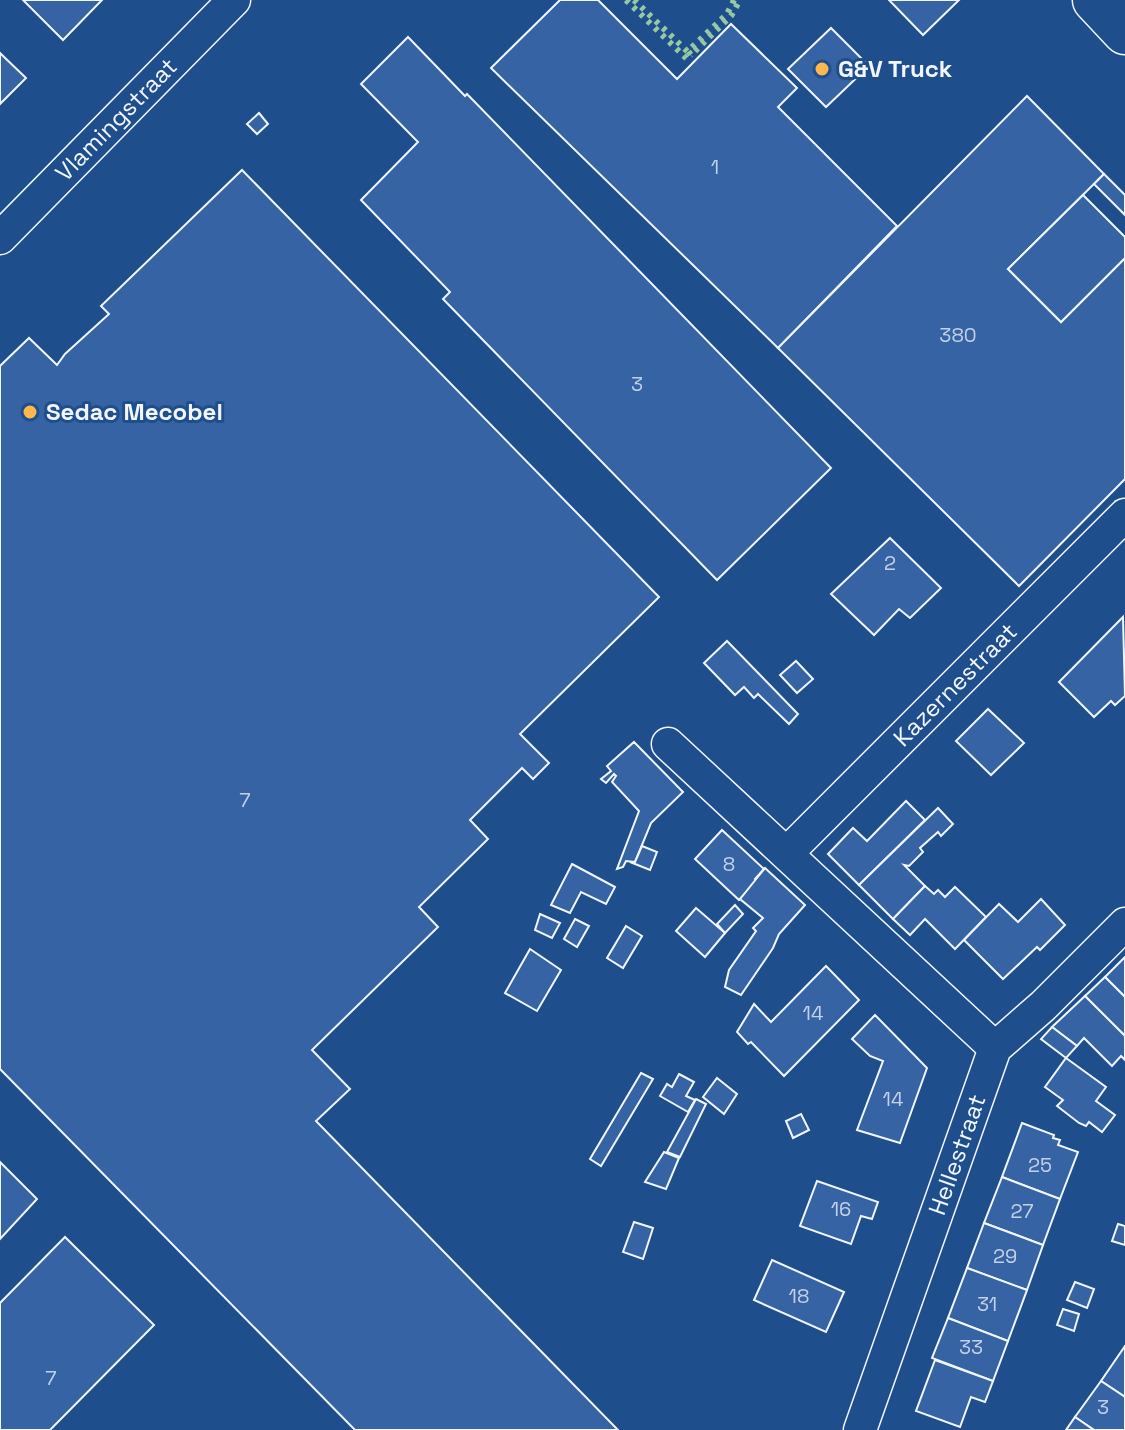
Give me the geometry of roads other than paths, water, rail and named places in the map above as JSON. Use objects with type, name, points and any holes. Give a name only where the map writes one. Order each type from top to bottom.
[{"type":"main road","points":[[1095,0],[1125,32]]},
{"type":"street","name":"Vlamingstraat","points":[[0,238],[234,0]]},
{"type":"street","name":"Kazernestraat","points":[[787,853],[1125,515]]},
{"type":"street","points":[[668,744],[995,1048]]},
{"type":"street","name":"Hellestraat","points":[[860,1430],[995,1048],[1043,1006],[1125,924]]},
{"type":"place","name":"G&V Truck","points":[[822,69]]},
{"type":"place","name":"Sedac Mecobel","points":[[30,412]]}]
